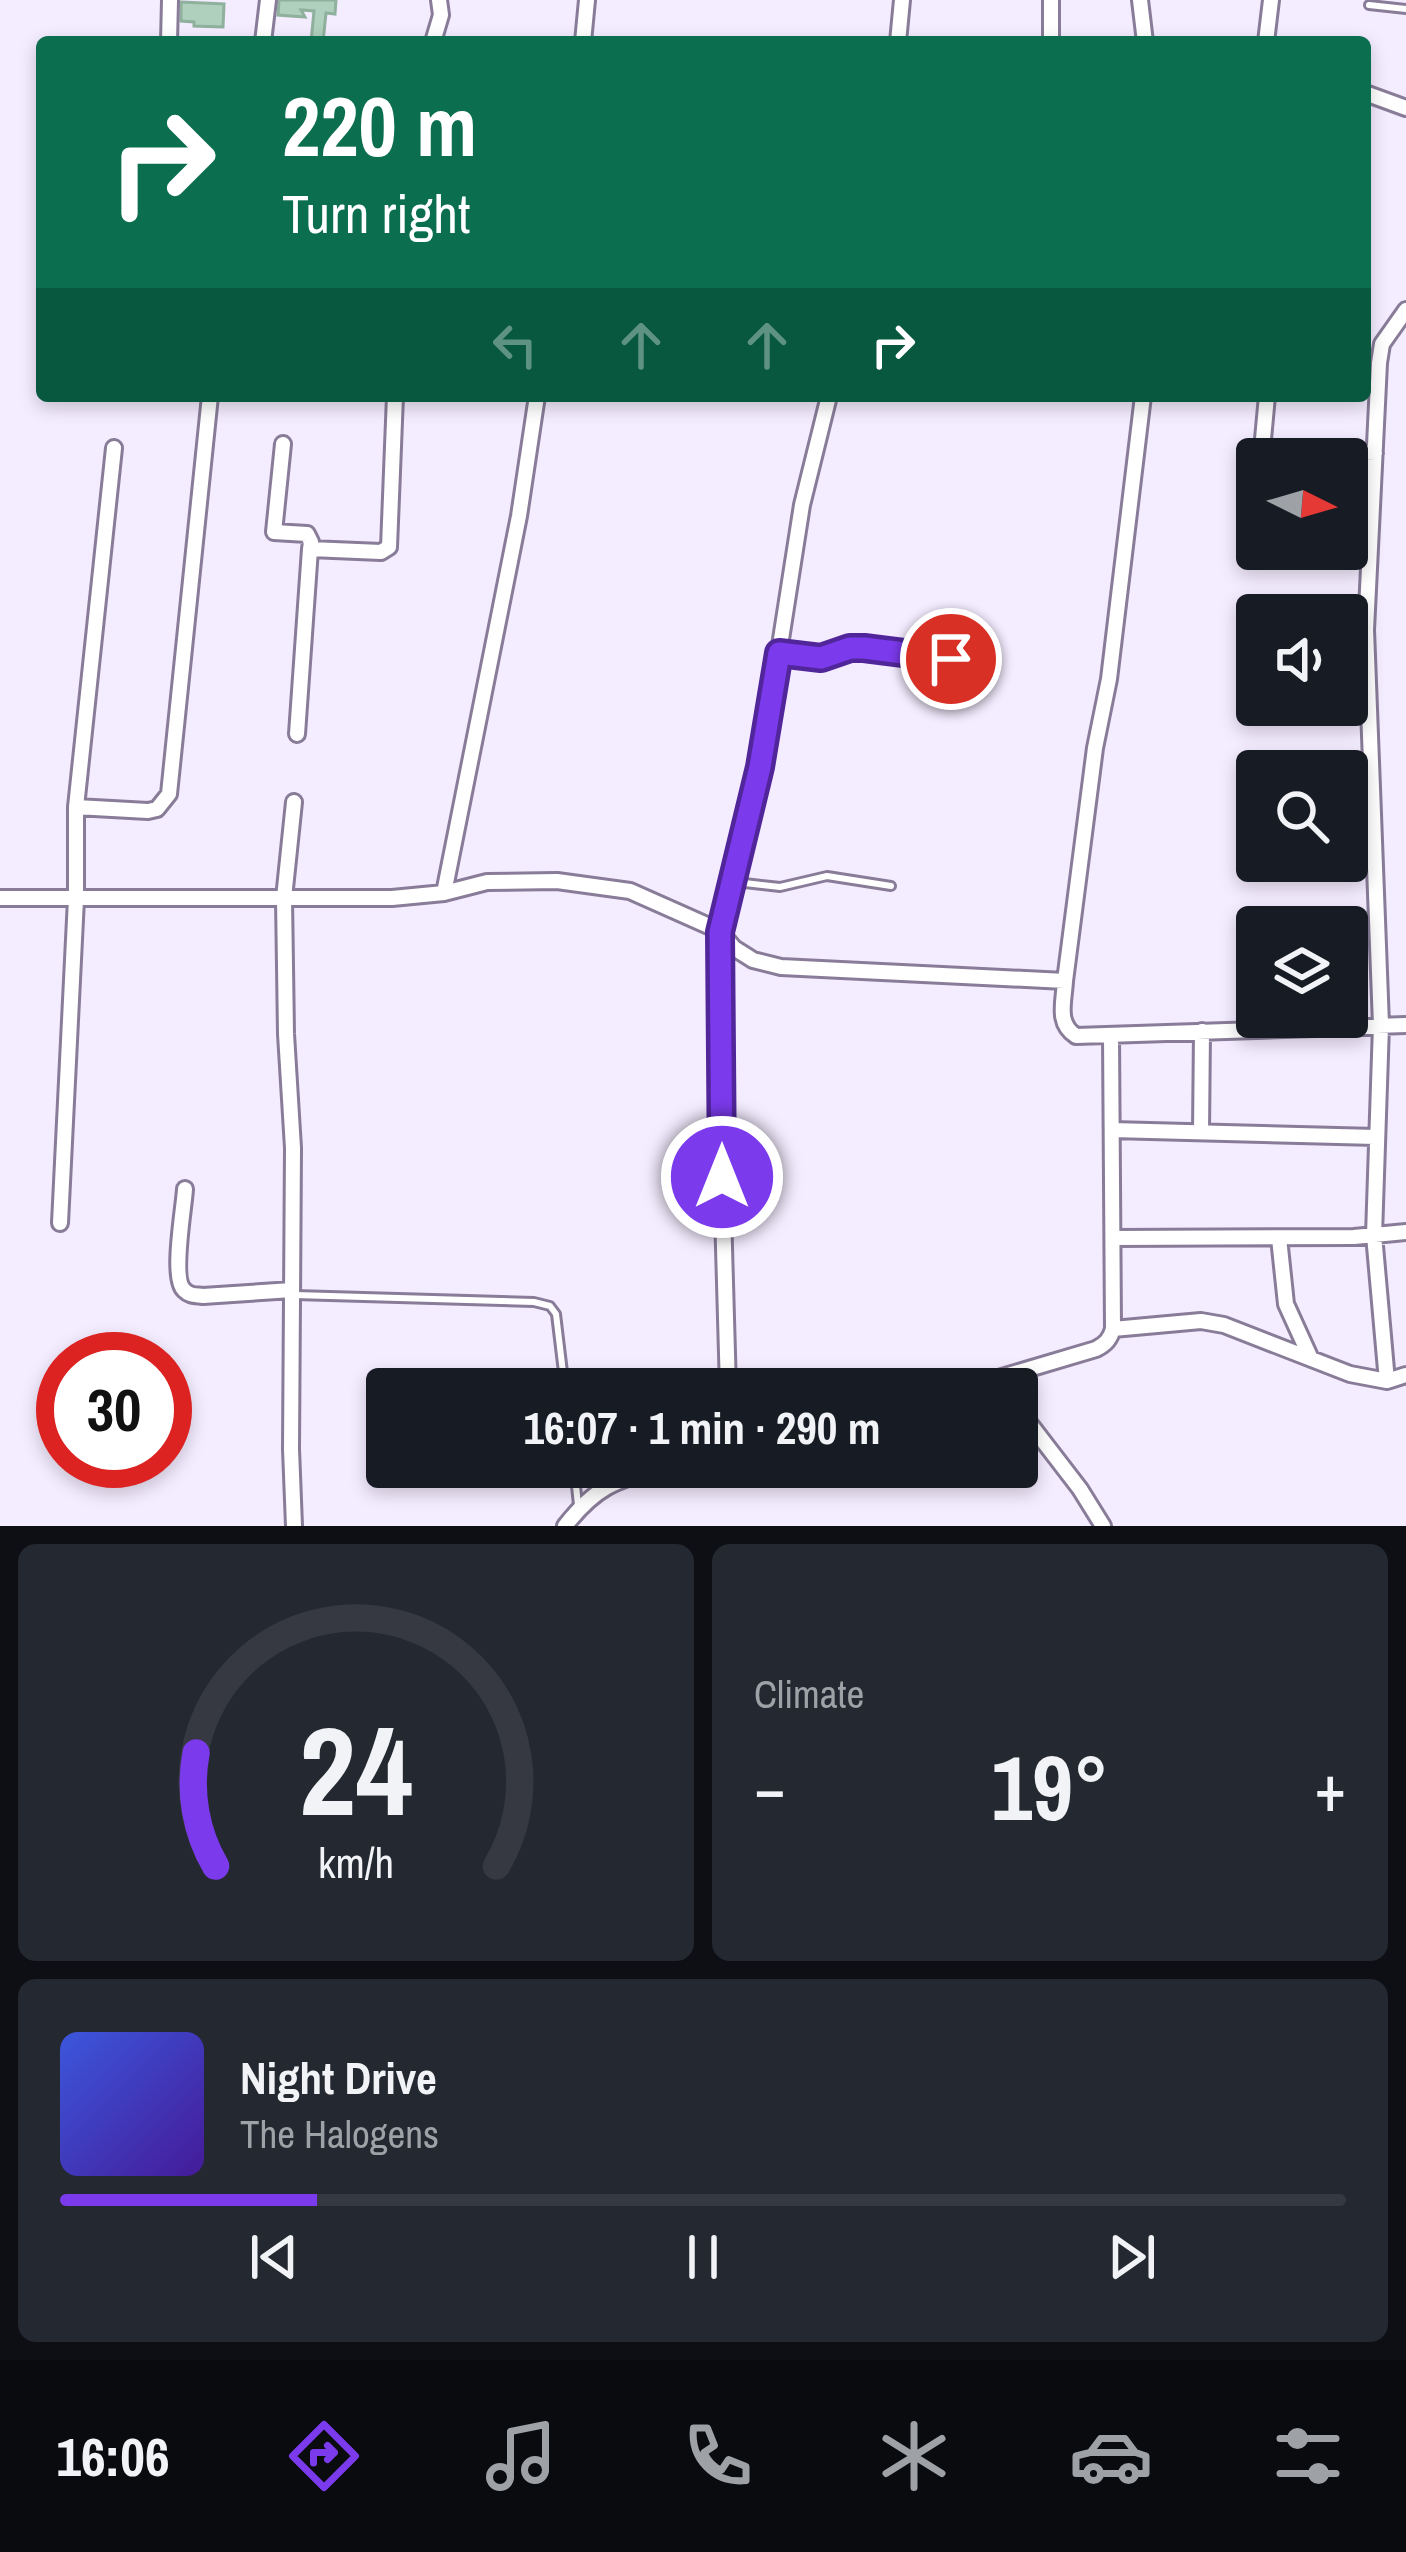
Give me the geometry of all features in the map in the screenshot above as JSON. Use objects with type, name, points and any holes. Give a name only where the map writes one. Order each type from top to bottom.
[{"type":"street","points":[[169,36],[170,0]]},
{"type":"street","points":[[264,36],[268,0]]},
{"type":"street","points":[[435,36],[441,16],[439,0]]},
{"type":"street","points":[[584,36],[587,0]]},
{"type":"street","points":[[899,36],[902,0]]},
{"type":"street","points":[[1051,0],[1052,36]]},
{"type":"street","points":[[1140,0],[1144,36]]},
{"type":"street","points":[[1267,36],[1271,0]]},
{"type":"street","points":[[1371,95],[1406,108]]},
{"type":"street","points":[[1387,1381],[1374,1235],[1381,1025],[1366,630],[1382,344],[1406,310]]},
{"type":"street","points":[[76,806],[148,811],[157,809],[170,794],[209,402]]},
{"type":"street","points":[[310,549],[381,552],[389,547],[394,402]]},
{"type":"street","points":[[444,892],[508,577],[536,402]]},
{"type":"street","points":[[727,1368],[720,932],[760,767],[802,505],[828,402]]},
{"type":"street","points":[[1142,402],[1065,981],[1064,1028],[1076,1036],[1406,1025]]},
{"type":"street","points":[[1266,402],[1264,449],[1375,453]]},
{"type":"street","points":[[283,444],[274,532],[307,534],[311,542],[297,734]]},
{"type":"street","points":[[60,1223],[76,806],[114,448]]},
{"type":"street","points":[[294,802],[284,898],[293,1148],[290,1449],[294,1526]]},
{"type":"street","points":[[0,898],[392,898],[487,882],[557,880],[630,891],[720,932],[753,960],[781,967],[1065,981]]},
{"type":"street","points":[[1202,1031],[1202,1132]]},
{"type":"street","points":[[1038,1371],[1105,1345],[1113,1329],[1112,1035]]},
{"type":"street","points":[[1112,1130],[1376,1137]]},
{"type":"street","points":[[185,1189],[178,1274],[182,1289],[203,1296],[292,1293]]},
{"type":"street","points":[[1112,1238],[1406,1232]]},
{"type":"street","points":[[1280,1238],[1286,1304],[1311,1360]]},
{"type":"street","points":[[1113,1329],[1201,1321],[1224,1325],[1350,1374],[1387,1381],[1406,1375]]},
{"type":"street","points":[[1038,1435],[1103,1526]]},
{"type":"street","points":[[566,1526],[604,1488]]},
{"type":"lane","points":[[1369,5],[1406,9]]},
{"type":"lane","points":[[779,653],[821,658],[864,648],[994,664]]},
{"type":"lane","points":[[733,881],[780,887],[827,876],[891,886]]},
{"type":"lane","points":[[292,1293],[550,1306],[556,1314],[563,1368]]},
{"type":"lane","points":[[576,1488],[578,1510]]},
{"type":"building","points":[[279,0],[336,0],[335,14],[326,13],[324,36],[312,36],[314,11],[301,10],[305,17],[278,15]]},
{"type":"building","points":[[181,2],[224,4],[223,27],[181,21]]},
{"type":"route","points":[[722,1177],[720,932],[760,767],[779,653],[821,658],[864,648],[951,659]]}]
